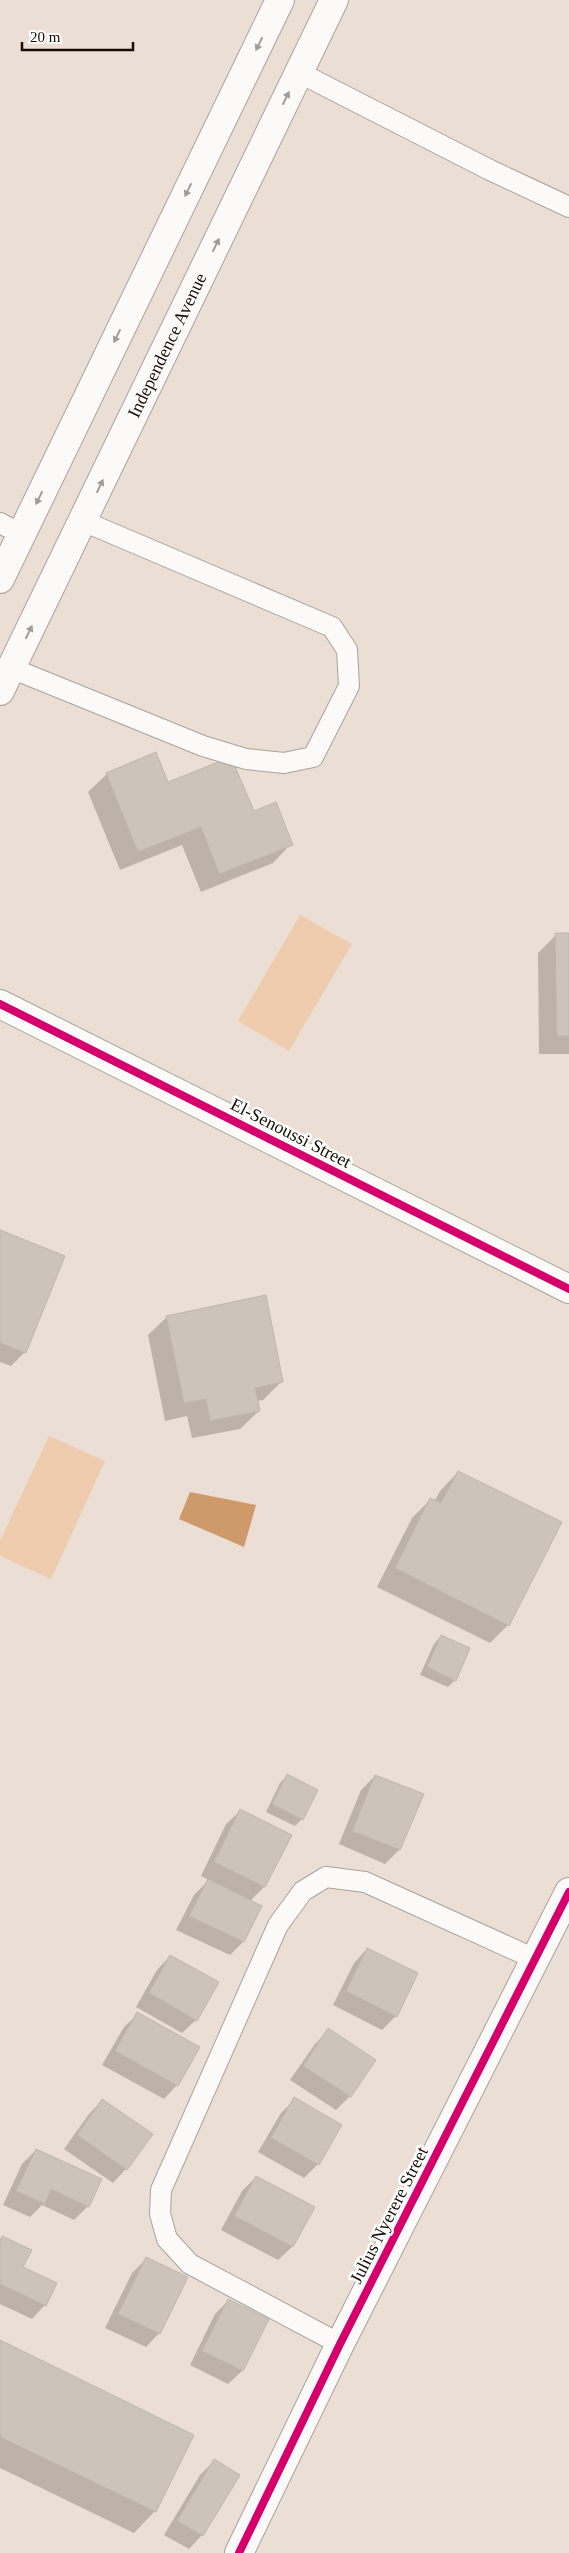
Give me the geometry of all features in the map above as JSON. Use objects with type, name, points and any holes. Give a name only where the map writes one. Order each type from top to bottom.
[{"type":"main road","points":[[0,579],[11,529],[280,0]]},
{"type":"main road","name":"Independence Avenue","points":[[6,680],[334,0]]},
{"type":"main road","name":"El-Senoussi Street","points":[[0,1004],[569,1289]]},
{"type":"main road","name":"Julius Nyerere Street","points":[[239,2553],[340,2344],[569,1892]]},
{"type":"lane","points":[[298,72],[490,170],[569,207]]},
{"type":"lane","points":[[6,680],[246,759],[284,763],[312,758],[349,686],[347,650],[332,627],[84,521]]},
{"type":"lane","points":[[340,2344],[190,2264],[167,2239],[160,2214],[161,2190],[278,1925],[303,1891],[326,1876],[365,1882],[535,1959]]},
{"type":"shaded area","points":[[300,915],[352,944],[289,1051],[238,1021]]},
{"type":"shaded area","points":[[49,1436],[105,1461],[51,1579],[0,1556],[0,1541]]},
{"type":"shaded area","points":[[190,1492],[256,1505],[244,1547],[179,1519]]},
{"type":"building","points":[[156,752],[168,782],[231,757],[254,811],[276,802],[293,845],[219,874],[201,827],[138,852],[106,773]]},
{"type":"building","points":[[555,933],[569,933],[569,1036],[557,1036]]},
{"type":"building","points":[[0,1230],[65,1256],[26,1353],[0,1343]]},
{"type":"building","points":[[266,1295],[283,1382],[255,1388],[260,1411],[210,1421],[206,1399],[184,1403],[166,1316]]},
{"type":"building","points":[[458,1471],[562,1522],[509,1626],[395,1568],[430,1498],[441,1503]]},
{"type":"building","points":[[441,1635],[470,1648],[456,1681],[427,1667]]},
{"type":"building","points":[[287,1774],[318,1790],[303,1820],[272,1804]]},
{"type":"building","points":[[375,1775],[424,1794],[400,1850],[352,1831]]},
{"type":"building","points":[[240,1809],[292,1835],[265,1887],[214,1862]]},
{"type":"building","points":[[208,1879],[262,1906],[244,1942],[189,1916]]},
{"type":"building","points":[[367,1948],[418,1973],[397,2017],[346,1991]]},
{"type":"building","points":[[170,1955],[219,1982],[197,2021],[149,1993]]},
{"type":"building","points":[[137,2012],[200,2047],[178,2086],[115,2051]]},
{"type":"building","points":[[328,2028],[376,2060],[351,2097],[303,2066]]},
{"type":"building","points":[[294,2097],[342,2125],[319,2165],[271,2138]]},
{"type":"building","points":[[102,2099],[153,2134],[127,2170],[77,2135]]},
{"type":"building","points":[[36,2149],[102,2179],[89,2207],[51,2189],[45,2204],[16,2191]]},
{"type":"building","points":[[256,2176],[315,2207],[293,2247],[234,2216]]},
{"type":"building","points":[[2,2236],[32,2250],[23,2267],[57,2283],[46,2306],[0,2284],[0,2241]]},
{"type":"building","points":[[146,2257],[188,2277],[160,2334],[118,2314]]},
{"type":"building","points":[[228,2299],[269,2319],[243,2371],[202,2351]]},
{"type":"building","points":[[0,2340],[194,2435],[156,2512],[0,2437]]},
{"type":"building","points":[[214,2459],[240,2475],[203,2536],[177,2521]]},
{"type":"cycle path","points":[[0,1004],[569,1289]]},
{"type":"cycle path","points":[[239,2553],[340,2344],[569,1892]]}]
